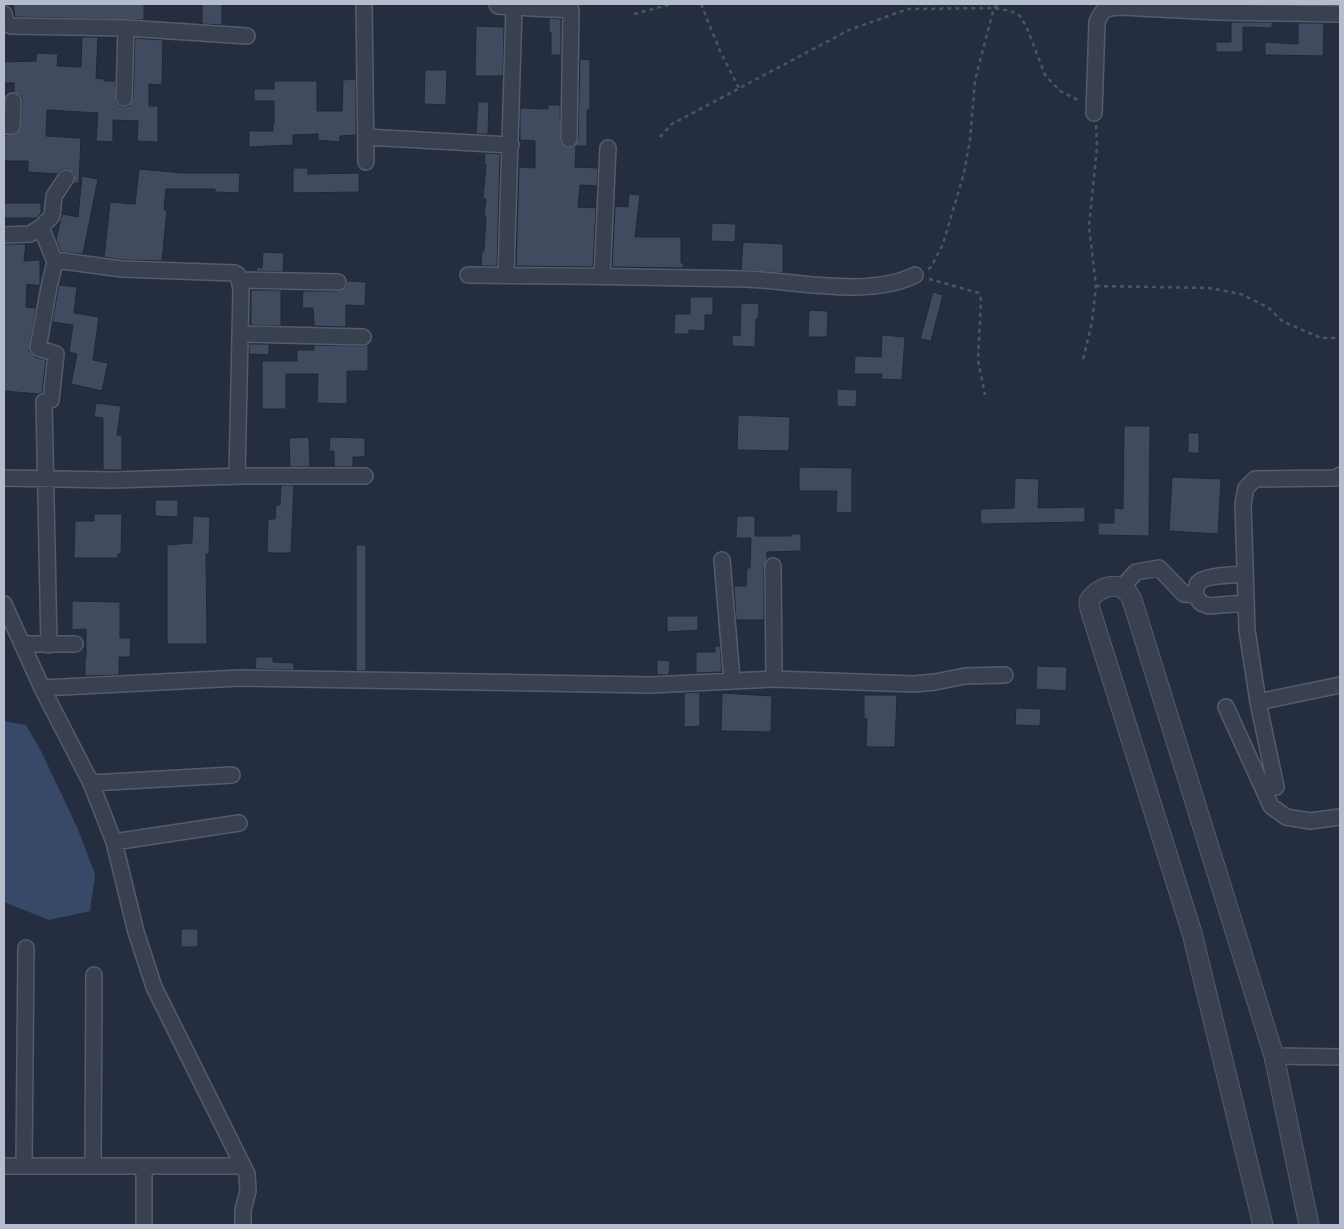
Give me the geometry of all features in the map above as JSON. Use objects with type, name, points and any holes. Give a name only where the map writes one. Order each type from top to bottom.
[{"type":"street","points":[[364,4],[366,162]]},
{"type":"street","points":[[497,4],[498,6],[571,10],[569,139]]},
{"type":"street","points":[[506,275],[514,7]]},
{"type":"street","points":[[1094,113],[1097,22],[1100,12],[1107,8],[1122,7],[1217,12],[1284,8],[1340,14]]},
{"type":"street","points":[[4,14],[7,24],[11,26],[126,28],[247,36]]},
{"type":"street","points":[[124,98],[126,28]]},
{"type":"street","points":[[4,126],[12,126],[13,101]]},
{"type":"street","points":[[366,137],[511,145]]},
{"type":"street","points":[[602,278],[608,148]]},
{"type":"street","points":[[4,235],[30,234],[41,227],[52,216],[54,196],[66,178]]},
{"type":"street","points":[[41,227],[55,262],[38,348],[56,354],[51,400],[44,402],[49,645]]},
{"type":"street","points":[[55,262],[63,261],[122,270],[235,273],[241,289],[237,476]]},
{"type":"street","points":[[468,274],[602,278],[747,279],[856,288],[904,281],[915,275]]},
{"type":"street","points":[[239,280],[338,282]]},
{"type":"street","points":[[241,334],[363,337]]},
{"type":"street","points":[[1276,787],[1258,702],[1247,630],[1244,504],[1246,488],[1255,479],[1336,478],[1340,475]]},
{"type":"street","points":[[4,478],[112,480],[237,476],[365,476]]},
{"type":"street","points":[[722,560],[732,680]]},
{"type":"street","points":[[773,566],[774,679]]},
{"type":"street","points":[[1122,587],[1136,572],[1159,568],[1184,594],[1195,595],[1201,602],[1209,606],[1246,604]]},
{"type":"street","points":[[1195,595],[1198,584],[1202,580],[1245,574]]},
{"type":"street","points":[[1263,1225],[1192,933],[1090,609],[1089,601],[1093,594],[1107,587],[1122,587],[1129,593],[1134,606],[1274,1056],[1309,1225]]},
{"type":"street","points":[[4,604],[42,688],[91,783],[114,842],[136,932],[154,987],[247,1174],[248,1191],[243,1210],[242,1225]]},
{"type":"street","points":[[22,644],[75,644]]},
{"type":"street","points":[[42,688],[240,678],[651,685],[774,679],[914,684],[965,676],[1006,675]]},
{"type":"street","points":[[1258,702],[1340,685]]},
{"type":"street","points":[[1226,708],[1271,806],[1286,817],[1310,821],[1340,817]]},
{"type":"street","points":[[91,783],[232,775]]},
{"type":"street","points":[[114,842],[239,823]]},
{"type":"street","points":[[24,1166],[26,948]]},
{"type":"street","points":[[93,1166],[94,975]]},
{"type":"street","points":[[1274,1056],[1340,1057]]},
{"type":"street","points":[[4,1166],[242,1166]]},
{"type":"street","points":[[144,1166],[144,1225]]},
{"type":"path","points":[[634,14],[672,4]]},
{"type":"path","points":[[701,4],[720,51],[739,88]]},
{"type":"path","points":[[915,275],[931,267],[943,244],[964,173],[970,140],[975,80],[994,8],[998,4]]},
{"type":"path","points":[[660,136],[672,124],[849,30],[908,9],[994,8],[1012,11],[1020,16],[1027,28],[1045,75],[1060,91],[1079,100],[1094,113],[1097,147],[1089,226],[1096,286],[1092,323],[1083,359]]},
{"type":"path","points":[[915,275],[978,293],[981,300],[978,360],[986,395]]},
{"type":"path","points":[[1096,286],[1209,288],[1241,294],[1269,308],[1282,321],[1321,338],[1340,338]]},
{"type":"water","points":[[4,721],[26,725],[41,751],[77,827],[95,874],[90,911],[49,920],[4,902]]},
{"type":"building","points":[[13,4],[144,4],[144,20],[15,17]]},
{"type":"building","points":[[202,4],[222,4],[222,25],[202,24]]},
{"type":"building","points":[[549,18],[561,19],[561,55],[551,55]]},
{"type":"building","points":[[1231,22],[1272,22],[1272,28],[1243,27],[1243,52],[1216,52],[1216,42],[1231,42]]},
{"type":"building","points":[[1298,23],[1324,23],[1323,56],[1265,55],[1265,42],[1298,44]]},
{"type":"building","points":[[476,26],[504,27],[503,76],[475,76]]},
{"type":"building","points":[[82,37],[98,37],[96,78],[104,79],[104,81],[115,81],[116,102],[119,106],[123,107],[129,106],[133,98],[135,38],[163,40],[162,85],[149,84],[149,106],[158,106],[158,142],[137,141],[138,121],[113,120],[113,142],[96,141],[98,113],[47,110],[46,136],[81,138],[79,183],[74,183],[74,173],[67,169],[61,170],[57,174],[28,172],[28,161],[4,161],[4,135],[16,134],[20,130],[22,101],[21,96],[14,92],[14,83],[4,83],[4,62],[36,61],[36,53],[58,54],[57,66],[81,67]]},
{"type":"building","points":[[580,59],[590,60],[590,110],[587,110],[587,146],[576,146],[575,167],[598,168],[597,186],[580,185],[578,207],[596,208],[593,267],[516,266],[519,167],[535,168],[535,141],[520,140],[520,108],[548,109],[548,105],[560,105],[561,143],[565,147],[574,147],[578,139]]},
{"type":"building","points":[[425,70],[447,70],[446,105],[424,104]]},
{"type":"building","points":[[356,79],[356,135],[340,136],[340,142],[318,140],[318,134],[293,135],[293,145],[249,147],[249,131],[273,131],[274,124],[274,101],[254,101],[254,89],[274,89],[274,81],[317,81],[317,111],[342,111],[343,80]]},
{"type":"building","points":[[478,102],[489,102],[488,134],[476,134]]},
{"type":"building","points":[[485,153],[500,154],[497,266],[481,266],[486,216],[484,216],[486,199],[483,199]]},
{"type":"building","points":[[293,168],[308,168],[308,174],[359,173],[359,192],[293,193]]},
{"type":"building","points":[[139,169],[183,173],[240,173],[239,193],[215,192],[215,189],[166,189],[164,210],[167,210],[162,261],[123,260],[104,257],[110,202],[135,204]]},
{"type":"building","points":[[82,176],[98,179],[83,254],[61,252],[56,240],[62,214],[78,217]]},
{"type":"building","points":[[629,194],[640,195],[635,237],[681,237],[681,263],[684,263],[683,268],[612,267],[615,206],[628,207]]},
{"type":"building","points":[[4,203],[41,203],[41,213],[37,218],[4,218]]},
{"type":"building","points":[[712,223],[736,224],[735,242],[711,241]]},
{"type":"building","points":[[743,242],[783,244],[783,273],[741,270]]},
{"type":"building","points":[[4,244],[26,244],[24,261],[40,260],[40,286],[27,284],[26,307],[36,308],[29,351],[35,357],[46,360],[42,393],[39,394],[4,391]]},
{"type":"building","points":[[263,252],[284,253],[283,272],[256,271],[257,267],[262,268]]},
{"type":"building","points":[[347,281],[366,282],[365,306],[346,305],[346,327],[314,326],[313,308],[302,308],[303,291],[338,291],[346,287]]},
{"type":"building","points":[[59,285],[77,287],[74,313],[99,317],[93,360],[108,363],[102,391],[71,384],[77,354],[69,352],[73,325],[52,322]]},
{"type":"building","points":[[251,290],[281,290],[281,326],[251,325]]},
{"type":"building","points":[[933,292],[943,295],[931,341],[920,339]]},
{"type":"building","points":[[690,297],[713,297],[713,315],[705,315],[705,331],[689,330],[689,334],[674,334],[675,314],[690,314]]},
{"type":"building","points":[[741,304],[759,304],[758,319],[756,319],[755,347],[732,346],[732,335],[740,336]]},
{"type":"building","points":[[809,310],[828,311],[827,337],[808,337]]},
{"type":"building","points":[[882,335],[905,337],[902,380],[881,379],[882,374],[854,374],[855,356],[881,357]]},
{"type":"building","points":[[249,344],[269,344],[269,355],[249,354]]},
{"type":"building","points":[[314,345],[368,345],[368,371],[347,371],[347,404],[317,403],[318,374],[286,374],[286,409],[262,409],[262,361],[297,361],[297,350],[314,350]]},
{"type":"building","points":[[837,389],[857,390],[856,407],[837,406]]},
{"type":"building","points":[[96,403],[121,406],[117,435],[122,435],[122,470],[103,470],[103,418],[94,417]]},
{"type":"building","points":[[738,415],[790,417],[789,451],[737,450]]},
{"type":"building","points":[[1124,426],[1150,426],[1149,536],[1098,535],[1098,523],[1114,523],[1114,508],[1123,509]]},
{"type":"building","points":[[1188,433],[1199,433],[1199,453],[1188,453]]},
{"type":"building","points":[[309,437],[310,467],[290,467],[289,438]]},
{"type":"building","points":[[330,437],[365,438],[365,457],[353,457],[353,467],[334,467],[334,451],[329,451]]},
{"type":"building","points":[[799,467],[852,468],[852,513],[836,512],[837,491],[799,491]]},
{"type":"building","points":[[1172,477],[1221,479],[1218,534],[1169,531]]},
{"type":"building","points":[[1015,478],[1039,479],[1038,508],[1085,507],[1085,522],[981,524],[980,509],[1014,508]]},
{"type":"building","points":[[281,485],[294,485],[291,553],[267,553],[268,519],[275,519],[276,505],[280,505]]},
{"type":"building","points":[[155,500],[178,500],[178,517],[155,516]]},
{"type":"building","points":[[94,514],[122,514],[121,554],[118,554],[118,558],[74,558],[75,521],[94,521]]},
{"type":"building","points":[[193,516],[210,517],[209,554],[206,554],[207,644],[167,644],[167,545],[192,543]]},
{"type":"building","points":[[737,516],[755,516],[755,536],[791,536],[791,534],[801,534],[801,551],[767,552],[764,566],[764,620],[736,620],[734,586],[746,586],[747,568],[750,568],[751,538],[736,538]]},
{"type":"building","points":[[356,545],[366,545],[366,671],[356,671]]},
{"type":"building","points":[[72,601],[120,602],[120,638],[131,638],[130,657],[119,657],[119,675],[85,676],[86,629],[72,630]]},
{"type":"building","points":[[667,616],[698,616],[698,630],[667,632]]},
{"type":"building","points":[[715,646],[720,646],[722,672],[696,673],[696,652],[715,652]]},
{"type":"building","points":[[256,657],[273,657],[273,662],[294,663],[294,670],[255,669]]},
{"type":"building","points":[[657,660],[670,661],[669,675],[657,675]]},
{"type":"building","points":[[1037,666],[1067,667],[1066,691],[1036,689]]},
{"type":"building","points":[[700,692],[700,726],[684,727],[684,693]]},
{"type":"building","points":[[722,693],[772,696],[771,732],[721,731]]},
{"type":"building","points":[[864,695],[897,695],[895,747],[866,747],[867,719],[864,719]]},
{"type":"building","points":[[1016,708],[1041,709],[1040,726],[1015,725]]},
{"type":"building","points":[[181,929],[198,929],[198,947],[181,947]]}]
